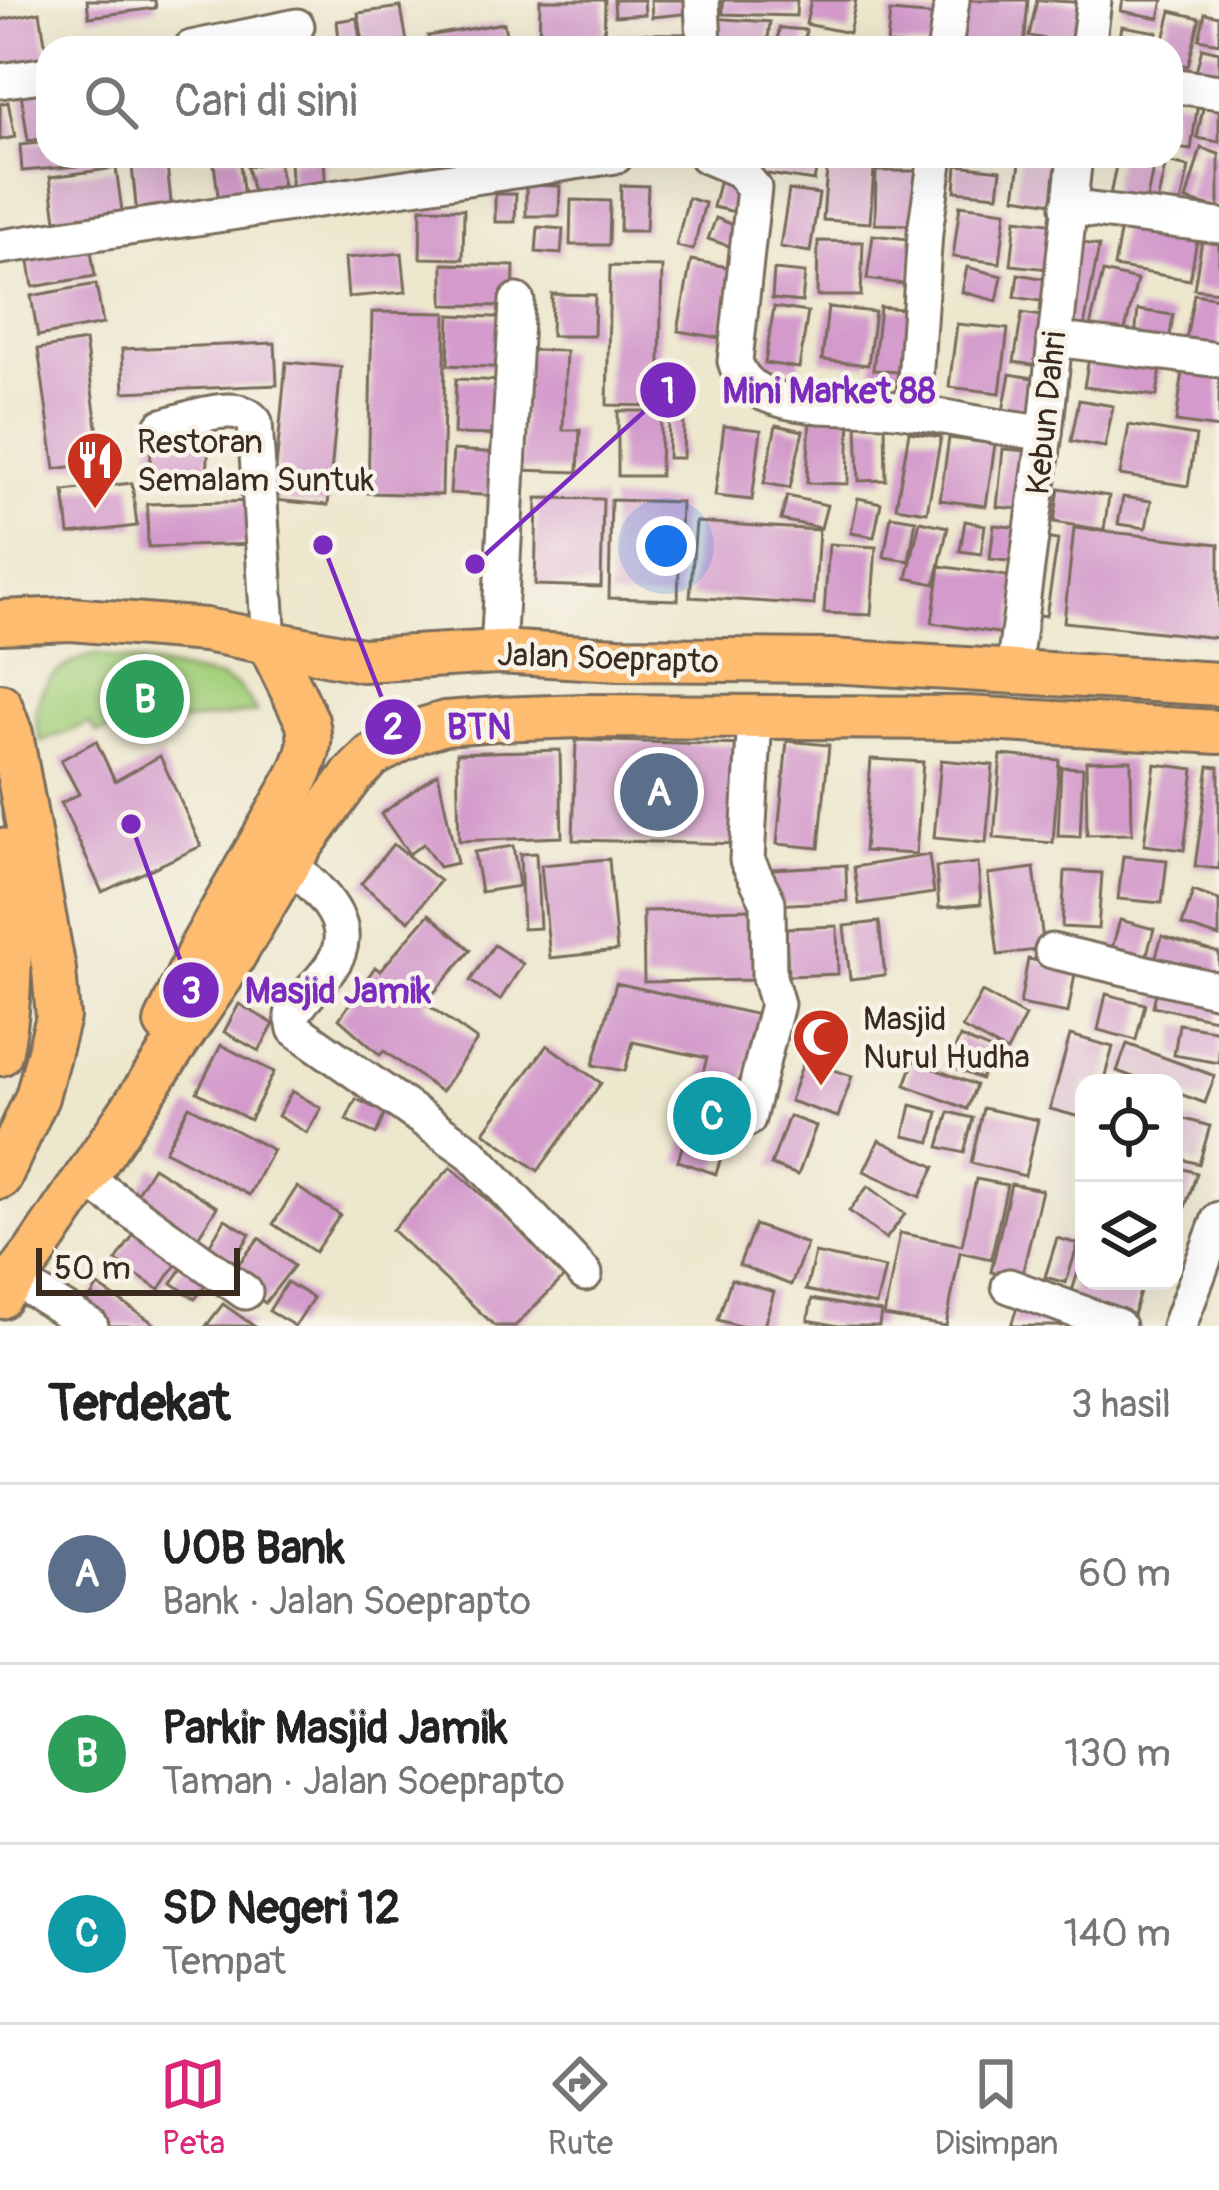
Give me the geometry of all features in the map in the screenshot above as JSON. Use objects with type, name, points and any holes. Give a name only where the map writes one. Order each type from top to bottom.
[{"type":"main road","name":"Jalan Soeprapto","points":[[0,622],[71,619],[206,630],[362,660],[498,652],[618,659],[830,661],[1219,684]]},
{"type":"main road","points":[[145,1089],[163,1031],[201,947],[309,751],[307,721],[269,643]]},
{"type":"main road","points":[[0,705],[11,734],[57,1007],[37,1097],[0,1177]]},
{"type":"main road","name":"Jalan Soeprapto","points":[[8,1288],[222,976],[289,862],[352,776],[418,730],[445,723],[583,716],[967,718],[1219,732]]},
{"type":"main road","points":[[0,850],[10,924],[10,1008],[0,1054]]},
{"type":"main road","points":[[10,1008],[57,1007]]},
{"type":"street","points":[[702,0],[704,36]]},
{"type":"street","points":[[947,36],[952,0]]},
{"type":"street","points":[[1090,36],[1094,0]]},
{"type":"street","points":[[248,36],[297,26]]},
{"type":"street","points":[[0,82],[36,76]]},
{"type":"street","points":[[1183,87],[1219,92]]},
{"type":"street","points":[[0,247],[535,168]]},
{"type":"street","points":[[734,168],[754,188],[738,318],[738,372],[765,394],[794,402],[913,412],[1045,433]]},
{"type":"street","points":[[913,412],[925,232],[934,168]]},
{"type":"street","name":"Kebun Dahri","points":[[1013,670],[1074,168]]},
{"type":"street","points":[[1069,207],[1219,226]]},
{"type":"street","points":[[498,652],[518,301]]},
{"type":"street","points":[[1054,339],[1219,359]]},
{"type":"street","points":[[162,426],[235,410],[250,414],[255,422],[269,643]]},
{"type":"street","points":[[748,1119],[777,1004],[770,977],[768,902],[747,860],[755,717]]},
{"type":"street","points":[[289,862],[332,904],[341,928],[336,958],[292,1015],[295,1029],[471,1153],[586,1274]]},
{"type":"street","points":[[1052,951],[1219,990]]},
{"type":"street","points":[[85,1178],[245,1292]]},
{"type":"street","points":[[1179,1326],[1212,1263],[1219,1219]]},
{"type":"street","points":[[1009,1286],[1118,1326]]},
{"type":"street","points":[[8,1288],[91,1326]]},
{"type":"green space","points":[[98,655],[220,678],[239,687],[257,712],[96,733],[90,723],[41,742],[36,715],[43,690],[66,666]]},
{"type":"building","points":[[87,0],[155,0],[156,8],[89,17]]},
{"type":"building","points":[[540,0],[605,0],[604,36],[539,36]]},
{"type":"building","points":[[614,0],[644,0],[645,14],[615,16]]},
{"type":"building","points":[[651,0],[692,0],[693,13],[652,17]]},
{"type":"building","points":[[723,0],[797,0],[796,16],[723,14]]},
{"type":"building","points":[[811,0],[856,0],[849,33],[806,24]]},
{"type":"building","points":[[960,0],[1028,0],[1025,36],[957,36]]},
{"type":"building","points":[[1037,0],[1090,3],[1083,36],[1029,36]]},
{"type":"building","points":[[1123,0],[1163,0],[1159,18],[1121,11]]},
{"type":"building","points":[[401,7],[406,36],[362,36],[358,13]]},
{"type":"building","points":[[1171,11],[1200,18],[1188,66],[1183,65],[1183,36],[1165,36]]},
{"type":"building","points":[[40,12],[44,36],[36,36],[36,64],[0,71],[0,20]]},
{"type":"building","points":[[890,12],[939,16],[937,36],[888,36]]},
{"type":"building","points":[[1205,13],[1219,16],[1219,43],[1199,39]]},
{"type":"building","points":[[357,18],[359,36],[339,36],[337,21]]},
{"type":"building","points":[[710,18],[770,22],[768,36],[708,36]]},
{"type":"building","points":[[504,23],[506,36],[428,36]]},
{"type":"building","points":[[1122,26],[1157,32],[1156,36],[1120,36]]},
{"type":"building","points":[[779,28],[806,30],[805,36],[778,36]]},
{"type":"building","points":[[620,33],[685,34],[685,36]]},
{"type":"building","points":[[1202,48],[1219,52],[1219,83],[1195,76]]},
{"type":"building","points":[[36,90],[36,140],[28,141],[21,93]]},
{"type":"building","points":[[1205,98],[1219,101],[1219,142],[1197,138]]},
{"type":"building","points":[[1183,101],[1198,103],[1191,150],[1183,149]]},
{"type":"building","points":[[8,102],[15,137],[0,140],[0,104]]},
{"type":"building","points":[[36,143],[36,168],[56,168],[22,171],[20,145]]},
{"type":"building","points":[[1201,148],[1219,154],[1219,209],[1186,200]]},
{"type":"building","points":[[1189,167],[1178,217],[1155,212],[1165,168]]},
{"type":"building","points":[[116,168],[122,211],[56,220],[50,177]]},
{"type":"building","points":[[132,168],[167,168],[172,211],[137,215]]},
{"type":"building","points":[[215,168],[240,168],[244,198],[219,202]]},
{"type":"building","points":[[247,168],[280,168],[283,186],[253,193]]},
{"type":"building","points":[[290,168],[324,168],[326,196],[292,199]]},
{"type":"building","points":[[762,168],[817,168],[814,181],[761,173]]},
{"type":"building","points":[[827,168],[874,168],[870,223],[823,220]]},
{"type":"building","points":[[957,168],[1001,170],[998,195],[955,191]]},
{"type":"building","points":[[1019,168],[1071,168],[1065,205],[1015,197]]},
{"type":"building","points":[[1116,168],[1153,168],[1144,213],[1108,205]]},
{"type":"building","points":[[876,171],[917,171],[915,225],[875,224]]},
{"type":"building","points":[[720,179],[751,187],[744,214],[713,207]]},
{"type":"building","points":[[526,185],[560,186],[559,216],[526,216]]},
{"type":"building","points":[[621,185],[648,186],[646,231],[620,231]]},
{"type":"building","points":[[789,190],[819,194],[810,252],[780,247]]},
{"type":"building","points":[[495,194],[516,194],[515,222],[495,222]]},
{"type":"building","points":[[688,198],[705,203],[693,250],[676,246]]},
{"type":"building","points":[[571,200],[610,201],[609,245],[570,245]]},
{"type":"building","points":[[960,205],[1006,211],[1000,263],[953,257]]},
{"type":"building","points":[[421,208],[464,209],[463,259],[420,258]]},
{"type":"building","points":[[716,218],[736,226],[729,246],[708,239]]},
{"type":"building","points":[[1016,219],[1064,225],[1058,270],[1011,265]]},
{"type":"building","points":[[1122,221],[1198,234],[1190,280],[1114,267]]},
{"type":"building","points":[[538,227],[563,229],[561,254],[536,252]]},
{"type":"building","points":[[1203,234],[1219,236],[1219,292],[1194,289]]},
{"type":"building","points":[[873,235],[916,240],[910,285],[867,279]]},
{"type":"building","points":[[818,241],[863,242],[861,296],[817,296]]},
{"type":"building","points":[[1074,241],[1099,246],[1084,327],[1058,322]]},
{"type":"building","points":[[90,244],[95,276],[33,287],[28,256]]},
{"type":"building","points":[[402,253],[406,292],[348,297],[345,258]]},
{"type":"building","points":[[691,260],[733,268],[721,338],[678,331]]},
{"type":"building","points":[[443,264],[514,266],[513,306],[443,305]]},
{"type":"building","points":[[610,266],[662,267],[659,406],[607,405]]},
{"type":"building","points":[[967,267],[1002,276],[997,301],[962,292]]},
{"type":"building","points":[[774,270],[805,273],[802,302],[772,299]]},
{"type":"building","points":[[1103,272],[1137,280],[1122,343],[1088,335]]},
{"type":"building","points":[[1018,274],[1051,280],[1047,302],[1015,297]]},
{"type":"building","points":[[96,284],[103,324],[38,336],[31,296]]},
{"type":"building","points":[[552,294],[595,295],[594,336],[551,336]]},
{"type":"building","points":[[1194,294],[1219,298],[1219,351],[1185,346]]},
{"type":"building","points":[[774,307],[808,312],[799,368],[765,363]]},
{"type":"building","points":[[828,307],[875,312],[868,365],[822,360]]},
{"type":"building","points":[[880,307],[915,310],[909,373],[873,370]]},
{"type":"building","points":[[1138,310],[1173,315],[1168,350],[1134,346]]},
{"type":"building","points":[[372,312],[446,313],[442,495],[368,493]]},
{"type":"building","points":[[1022,313],[1054,318],[1045,367],[1014,362]]},
{"type":"building","points":[[450,315],[514,318],[511,368],[448,365]]},
{"type":"building","points":[[957,324],[1008,329],[1000,393],[949,387]]},
{"type":"building","points":[[85,341],[102,462],[55,469],[38,349]]},
{"type":"building","points":[[275,343],[277,385],[124,392],[122,349]]},
{"type":"building","points":[[525,350],[566,351],[563,430],[580,430],[578,472],[520,470]]},
{"type":"building","points":[[1089,358],[1161,367],[1157,396],[1084,387]]},
{"type":"building","points":[[286,362],[341,367],[328,505],[273,500]]},
{"type":"building","points":[[1184,363],[1219,368],[1219,428],[1176,422]]},
{"type":"building","points":[[1010,374],[1044,380],[1037,417],[1003,411]]},
{"type":"building","points":[[456,379],[506,381],[503,435],[454,434]]},
{"type":"building","points":[[1079,400],[1113,406],[1105,447],[1071,441]]},
{"type":"building","points":[[618,411],[661,411],[660,476],[618,476]]},
{"type":"building","points":[[810,413],[850,414],[848,484],[807,483]]},
{"type":"building","points":[[669,417],[684,418],[683,458],[668,458]]},
{"type":"building","points":[[857,424],[885,424],[886,480],[859,481]]},
{"type":"building","points":[[776,425],[803,431],[790,488],[764,483]]},
{"type":"building","points":[[1129,425],[1196,436],[1188,486],[1120,475]]},
{"type":"building","points":[[724,426],[761,430],[752,500],[715,496]]},
{"type":"building","points":[[909,432],[941,437],[927,512],[896,507]]},
{"type":"building","points":[[949,438],[995,444],[986,506],[940,500]]},
{"type":"building","points":[[151,439],[209,440],[207,478],[150,477]]},
{"type":"building","points":[[1003,449],[1039,452],[1033,510],[997,507]]},
{"type":"building","points":[[453,450],[499,453],[497,496],[450,493]]},
{"type":"building","points":[[132,483],[137,526],[69,534],[64,491]]},
{"type":"building","points":[[1059,488],[1109,496],[1104,530],[1054,522]]},
{"type":"building","points":[[787,496],[827,505],[821,528],[781,520]]},
{"type":"building","points":[[1123,497],[1151,501],[1146,528],[1118,524]]},
{"type":"building","points":[[537,498],[603,499],[601,587],[535,585]]},
{"type":"building","points":[[858,498],[881,503],[874,537],[851,533]]},
{"type":"building","points":[[611,500],[681,502],[678,600],[609,598]]},
{"type":"building","points":[[258,501],[259,544],[148,547],[147,504]]},
{"type":"building","points":[[891,516],[916,520],[909,561],[884,557]]},
{"type":"building","points":[[920,521],[948,527],[935,584],[907,578]]},
{"type":"building","points":[[965,521],[985,525],[981,554],[960,551]]},
{"type":"building","points":[[696,522],[819,530],[814,605],[690,597]]},
{"type":"building","points":[[994,525],[1029,529],[1024,563],[990,559]]},
{"type":"building","points":[[1074,528],[1219,544],[1219,638],[1064,622]]},
{"type":"building","points":[[1034,537],[1058,540],[1046,616],[1022,612]]},
{"type":"building","points":[[829,544],[876,547],[871,615],[824,613]]},
{"type":"building","points":[[940,566],[1019,578],[1011,635],[932,623]]},
{"type":"building","points":[[576,740],[745,745],[743,844],[573,840]]},
{"type":"building","points":[[96,741],[115,781],[160,756],[201,846],[102,892],[61,803],[79,794],[61,760]]},
{"type":"building","points":[[787,741],[829,745],[819,848],[777,844]]},
{"type":"building","points":[[560,750],[562,837],[459,841],[457,753]]},
{"type":"building","points":[[1001,755],[1059,760],[1053,843],[994,838]]},
{"type":"building","points":[[871,759],[923,762],[916,854],[864,851]]},
{"type":"building","points":[[941,760],[993,765],[986,843],[934,838]]},
{"type":"building","points":[[1131,760],[1132,834],[1087,835],[1086,761]]},
{"type":"building","points":[[1155,764],[1194,769],[1184,850],[1144,845]]},
{"type":"building","points":[[1209,766],[1219,767],[1219,869],[1195,866]]},
{"type":"building","points":[[1061,767],[1083,768],[1080,837],[1058,836]]},
{"type":"building","points":[[438,773],[457,863],[439,867],[423,844],[409,854],[381,814]]},
{"type":"building","points":[[393,844],[440,881],[409,921],[361,884]]},
{"type":"building","points":[[513,846],[519,886],[481,892],[474,852]]},
{"type":"building","points":[[536,853],[540,928],[523,929],[520,854]]},
{"type":"building","points":[[929,855],[934,893],[859,904],[854,867]]},
{"type":"building","points":[[1123,856],[1167,860],[1162,903],[1118,899]]},
{"type":"building","points":[[609,859],[617,951],[550,958],[541,865]]},
{"type":"building","points":[[978,863],[981,904],[939,908],[936,867]]},
{"type":"building","points":[[846,865],[847,901],[773,905],[772,869]]},
{"type":"building","points":[[1034,868],[1044,949],[998,955],[988,874]]},
{"type":"building","points":[[1065,871],[1102,873],[1098,929],[1062,927]]},
{"type":"building","points":[[1193,891],[1219,900],[1219,937],[1182,925]]},
{"type":"building","points":[[755,909],[756,980],[644,982],[643,911]]},
{"type":"building","points":[[429,914],[471,950],[425,1003],[477,1040],[441,1092],[384,1051],[380,1055],[339,1019],[375,967],[380,971]]},
{"type":"building","points":[[1120,920],[1154,929],[1143,968],[1109,959]]},
{"type":"building","points":[[879,922],[885,975],[850,979],[844,926]]},
{"type":"building","points":[[837,926],[838,974],[788,976],[786,928]]},
{"type":"building","points":[[1162,936],[1219,953],[1219,986],[1153,966]]},
{"type":"building","points":[[494,945],[523,964],[500,1000],[470,981]]},
{"type":"building","points":[[1028,959],[1076,968],[1068,1013],[1020,1004]]},
{"type":"building","points":[[1159,980],[1219,993],[1219,1020],[1153,1006]]},
{"type":"building","points":[[616,983],[763,1016],[716,1174],[678,1161],[707,1058],[633,1042],[625,1071],[593,1065]]},
{"type":"building","points":[[982,992],[1025,1016],[1007,1052],[962,1028]]},
{"type":"building","points":[[1106,994],[1145,1004],[1136,1040],[1098,1030]]},
{"type":"building","points":[[239,1004],[274,1024],[259,1051],[224,1032]]},
{"type":"building","points":[[1179,1024],[1219,1031],[1219,1063],[1174,1055]]},
{"type":"building","points":[[1070,1035],[1113,1047],[1106,1074],[1075,1074],[1075,1116],[1050,1109]]},
{"type":"building","points":[[960,1037],[993,1051],[981,1079],[948,1065]]},
{"type":"building","points":[[1127,1044],[1215,1076],[1205,1103],[1183,1095],[1183,1074],[1117,1071]]},
{"type":"building","points":[[221,1045],[274,1072],[250,1120],[197,1092]]},
{"type":"building","points":[[547,1045],[601,1083],[538,1171],[484,1132]]},
{"type":"building","name":"Masjid Nurul Hudha","points":[[804,1060],[852,1076],[838,1117],[790,1101]]},
{"type":"building","points":[[914,1061],[976,1085],[967,1109],[905,1085]]},
{"type":"building","points":[[292,1091],[321,1108],[307,1133],[278,1116]]},
{"type":"building","points":[[356,1099],[385,1113],[376,1134],[346,1120]]},
{"type":"building","points":[[911,1105],[938,1112],[931,1142],[904,1136]]},
{"type":"building","points":[[189,1106],[273,1150],[249,1195],[165,1151]]},
{"type":"building","points":[[983,1108],[1038,1120],[1025,1176],[971,1163]]},
{"type":"building","points":[[949,1112],[973,1118],[964,1153],[939,1147]]},
{"type":"building","points":[[789,1116],[816,1126],[798,1175],[771,1165]]},
{"type":"building","points":[[1183,1118],[1210,1126],[1199,1164],[1183,1160]]},
{"type":"building","points":[[879,1140],[935,1167],[920,1197],[864,1171]]},
{"type":"building","points":[[153,1167],[217,1207],[194,1243],[130,1204]]},
{"type":"building","points":[[451,1167],[568,1273],[515,1326],[495,1326],[392,1230]]},
{"type":"building","points":[[1183,1169],[1197,1173],[1183,1213]]},
{"type":"building","points":[[976,1179],[1007,1185],[991,1259],[960,1252],[946,1326],[884,1316],[900,1233],[962,1245]]},
{"type":"building","points":[[1011,1184],[1042,1190],[1021,1279],[991,1272]]},
{"type":"building","points":[[868,1186],[905,1214],[886,1239],[849,1211]]},
{"type":"building","points":[[297,1187],[340,1215],[315,1252],[273,1224]]},
{"type":"building","points":[[225,1219],[250,1234],[230,1268],[205,1253]]},
{"type":"building","points":[[140,1225],[183,1254],[159,1290],[116,1261]]},
{"type":"building","points":[[755,1225],[807,1244],[791,1285],[739,1265]]},
{"type":"building","points":[[259,1238],[294,1266],[265,1303],[229,1276]]},
{"type":"building","points":[[1057,1238],[1075,1243],[1066,1283],[1045,1277]]},
{"type":"building","points":[[815,1253],[885,1268],[876,1305],[806,1290]]},
{"type":"building","points":[[190,1257],[214,1274],[195,1299],[172,1283]]},
{"type":"building","points":[[731,1279],[774,1292],[764,1326],[718,1320]]},
{"type":"building","points":[[287,1282],[313,1298],[295,1326],[269,1311]]},
{"type":"building","points":[[1075,1282],[1075,1290],[1140,1290],[1132,1319],[1069,1300]]},
{"type":"building","points":[[98,1286],[158,1326],[108,1326],[83,1309]]},
{"type":"building","points":[[812,1299],[881,1312],[879,1326],[808,1320]]},
{"type":"building","points":[[223,1304],[254,1326],[206,1326]]},
{"type":"building","points":[[1018,1304],[1064,1319],[1062,1326],[1011,1326]]},
{"type":"place","name":"Restoran Semalam Suntuk","points":[[95,511]]},
{"type":"place","name":"BTN","points":[[323,545]]},
{"type":"place","name":"Mini Market 88","points":[[475,564]]},
{"type":"place","name":"Parkir Masjid Jamik","points":[[145,699]]},
{"type":"place","name":"UOB Bank","points":[[659,792]]},
{"type":"place","name":"Masjid Jamik","points":[[131,824]]},
{"type":"place","name":"Masjid Nurul Hudha","points":[[821,1088]]},
{"type":"place","name":"SD Negeri 12","points":[[712,1116]]}]
